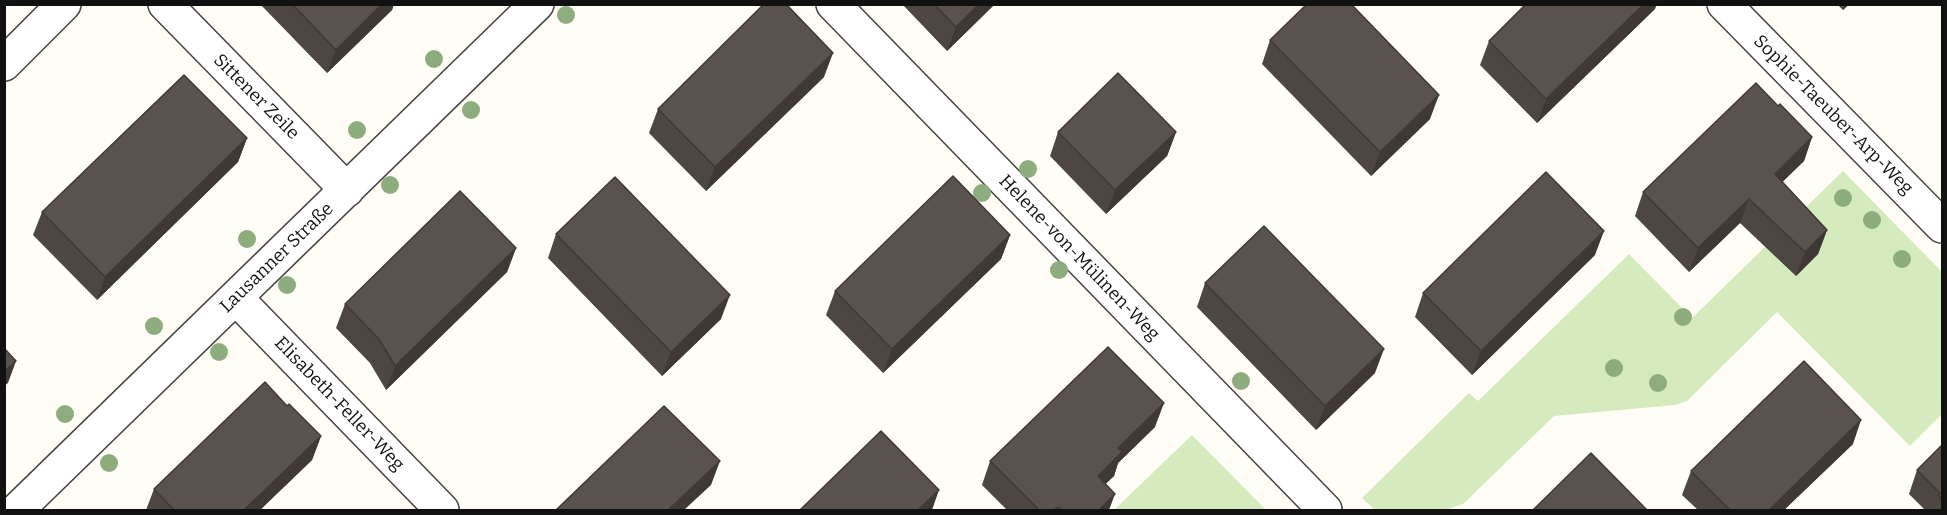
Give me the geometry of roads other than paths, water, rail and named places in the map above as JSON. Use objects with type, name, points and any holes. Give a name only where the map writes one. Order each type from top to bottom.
[{"type":"street","points":[[4,64],[64,4]]},
{"type":"street","name":"Sittener Zeile","points":[[165,4],[347,189]]},
{"type":"street","name":"Lausanner Straße","points":[[17,510],[537,4]]},
{"type":"street","name":"Helene-von-Mülinen-Weg","points":[[833,4],[1325,510]]},
{"type":"street","name":"Sophie-Taeuber-Arp-Weg","points":[[1724,4],[1942,226]]},
{"type":"street","name":"Elisabeth-Feller-Weg","points":[[236,297],[442,510]]}]
